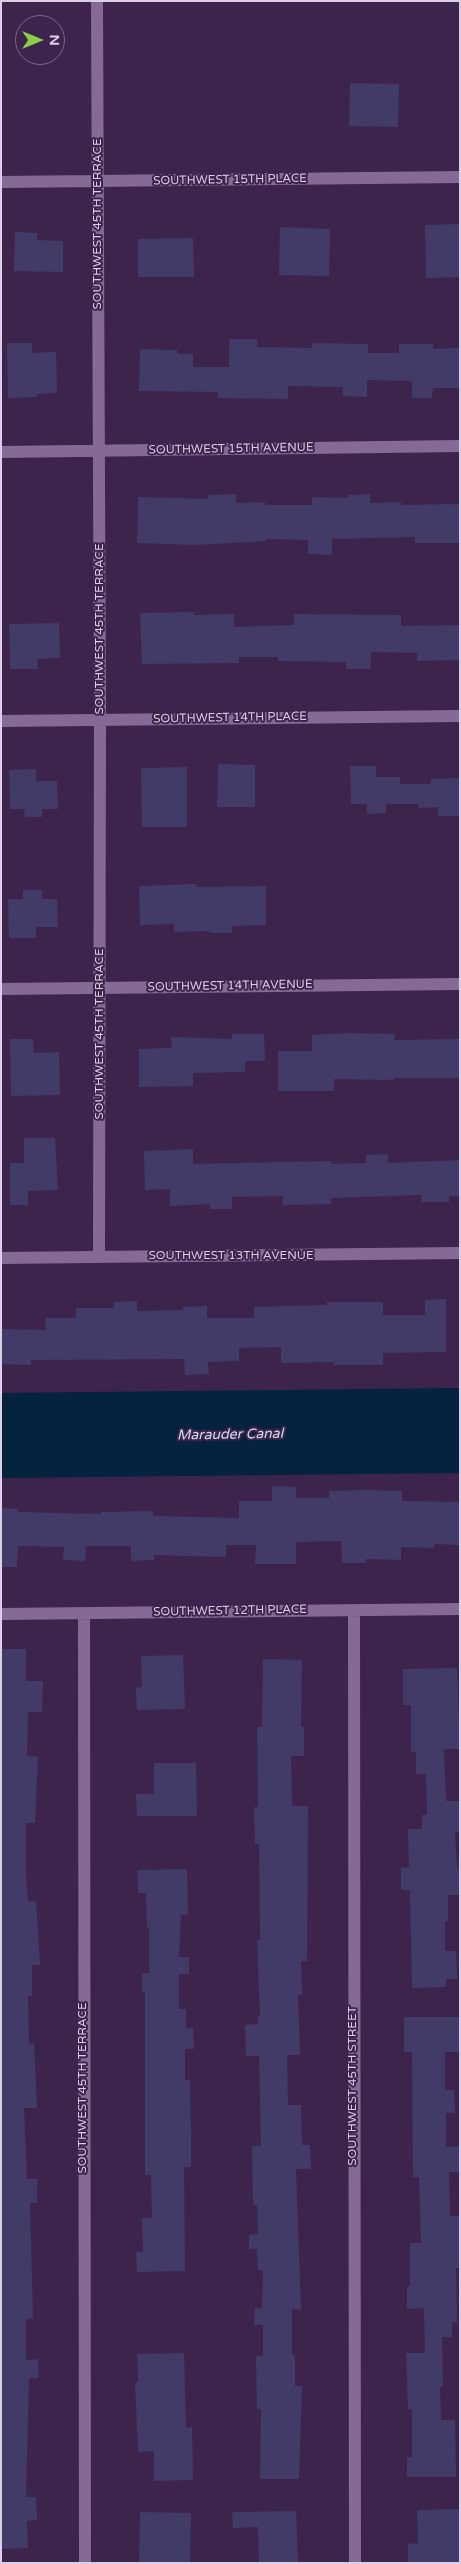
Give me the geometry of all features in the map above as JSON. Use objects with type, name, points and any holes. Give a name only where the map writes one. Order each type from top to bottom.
[{"type":"street","name":"SOUTHWEST 45TH TERRACE","points":[[98,1],[99,1257]]},
{"type":"street","name":"SOUTHWEST 15TH PLACE","points":[[1,182],[460,177]]},
{"type":"street","name":"SOUTHWEST 15TH AVENUE","points":[[1,452],[460,446]]},
{"type":"street","name":"SOUTHWEST 14TH PLACE","points":[[1,721],[460,716]]},
{"type":"street","name":"SOUTHWEST 14TH AVENUE","points":[[1,989],[460,984]]},
{"type":"street","name":"SOUTHWEST 13TH AVENUE","points":[[1,1258],[460,1253]]},
{"type":"street","name":"SOUTHWEST 12TH PLACE","points":[[1,1614],[460,1609]]},
{"type":"street","name":"SOUTHWEST 45TH STREET","points":[[354,1610],[355,2563]]},
{"type":"street","name":"SOUTHWEST 45TH TERRACE","points":[[84,1613],[86,2563]]},
{"type":"water","name":"Marauder Canal","points":[[460,1388],[460,1473],[1,1478],[1,1393]]},
{"type":"building","points":[[350,83],[399,84],[398,127],[349,126]]},
{"type":"building","points":[[460,224],[460,277],[426,278],[425,225]]},
{"type":"building","points":[[280,227],[330,229],[329,276],[279,275]]},
{"type":"building","points":[[15,232],[37,233],[37,240],[63,241],[63,272],[14,271]]},
{"type":"building","points":[[193,238],[194,277],[138,277],[138,239]]},
{"type":"building","points":[[229,339],[257,339],[257,347],[312,348],[312,343],[368,344],[368,353],[399,353],[399,344],[433,344],[433,349],[460,348],[460,388],[433,388],[432,398],[412,398],[412,381],[367,380],[367,397],[343,396],[343,387],[288,386],[288,399],[218,398],[218,392],[139,391],[140,349],[177,350],[177,354],[193,354],[193,367],[229,367]]},
{"type":"building","points":[[7,343],[32,343],[32,353],[56,352],[57,393],[37,394],[37,397],[8,398]]},
{"type":"building","points":[[236,494],[236,503],[265,502],[265,505],[312,505],[312,497],[348,498],[348,495],[370,494],[370,503],[401,502],[401,505],[460,504],[460,543],[415,543],[415,537],[332,539],[332,555],[308,554],[308,540],[266,539],[266,541],[194,545],[137,543],[138,497],[208,499],[208,495]]},
{"type":"building","points":[[194,612],[194,615],[234,614],[234,627],[294,625],[294,614],[401,615],[401,626],[460,625],[460,660],[417,661],[417,653],[371,652],[371,669],[346,669],[346,662],[278,661],[278,657],[239,657],[239,663],[142,664],[140,613]]},
{"type":"building","points":[[59,623],[60,658],[37,659],[38,669],[10,669],[9,624]]},
{"type":"building","points":[[218,764],[255,765],[255,807],[217,807]]},
{"type":"building","points":[[350,766],[376,766],[376,777],[400,777],[400,784],[431,784],[431,779],[460,778],[459,816],[438,816],[438,807],[419,808],[418,804],[386,804],[386,813],[367,814],[367,804],[351,804]]},
{"type":"building","points":[[187,767],[187,827],[142,827],[141,768]]},
{"type":"building","points":[[36,769],[36,781],[57,781],[58,809],[42,809],[42,817],[25,817],[24,809],[10,809],[9,770]]},
{"type":"building","points":[[196,884],[196,887],[266,886],[266,925],[232,926],[232,933],[209,933],[209,931],[174,932],[174,924],[140,925],[139,886]]},
{"type":"building","points":[[23,890],[42,890],[42,899],[57,899],[58,927],[36,927],[36,938],[9,938],[8,899],[23,899]]},
{"type":"building","points":[[347,1033],[395,1034],[394,1040],[460,1039],[460,1078],[334,1079],[334,1091],[278,1091],[278,1051],[312,1051],[312,1035]]},
{"type":"building","points":[[232,1034],[264,1034],[265,1061],[245,1061],[245,1072],[193,1073],[193,1086],[139,1087],[139,1049],[172,1048],[171,1037],[232,1039]]},
{"type":"building","points":[[10,1039],[33,1039],[34,1053],[59,1052],[60,1095],[11,1096]]},
{"type":"building","points":[[24,1138],[55,1138],[58,1190],[28,1191],[28,1205],[10,1205],[10,1163],[24,1163]]},
{"type":"building","points":[[193,1149],[193,1164],[331,1161],[331,1164],[366,1163],[366,1155],[388,1154],[388,1163],[460,1160],[460,1196],[449,1196],[449,1202],[421,1202],[421,1195],[331,1198],[331,1204],[283,1205],[283,1196],[232,1197],[232,1209],[210,1209],[210,1204],[170,1206],[170,1189],[145,1190],[144,1151]]},
{"type":"building","points":[[446,1299],[446,1352],[383,1353],[383,1365],[334,1365],[334,1362],[281,1363],[281,1347],[239,1348],[239,1361],[208,1362],[209,1374],[185,1375],[184,1359],[31,1360],[31,1365],[1,1364],[1,1329],[46,1330],[45,1318],[76,1318],[76,1308],[114,1308],[114,1302],[137,1301],[137,1311],[183,1310],[183,1307],[207,1306],[207,1318],[254,1318],[254,1307],[327,1305],[327,1302],[383,1302],[383,1315],[425,1315],[425,1300]]},
{"type":"building","points":[[272,1486],[296,1487],[296,1498],[329,1498],[329,1491],[365,1490],[402,1491],[402,1501],[460,1502],[460,1545],[434,1544],[434,1548],[401,1547],[401,1560],[366,1559],[366,1563],[342,1563],[341,1541],[296,1542],[296,1564],[255,1564],[256,1545],[226,1545],[226,1557],[154,1555],[154,1560],[131,1561],[131,1546],[86,1546],[85,1561],[63,1560],[64,1547],[18,1546],[17,1567],[1,1567],[1,1508],[18,1509],[18,1512],[101,1514],[101,1512],[153,1511],[153,1516],[239,1518],[239,1501],[272,1501]]},
{"type":"building","points":[[1,1649],[26,1649],[26,1681],[43,1681],[42,1712],[28,1712],[27,1756],[38,1757],[35,1823],[26,1823],[28,1901],[36,1901],[40,1965],[32,1965],[32,1996],[28,1996],[29,2044],[34,2043],[37,2108],[24,2108],[27,2179],[37,2179],[37,2203],[30,2203],[33,2318],[26,2319],[26,2360],[38,2359],[39,2378],[29,2378],[26,2497],[36,2497],[37,2520],[27,2521],[28,2548],[1,2549]]},
{"type":"building","points":[[183,1655],[185,1709],[137,1710],[136,1688],[142,1687],[141,1656]]},
{"type":"building","points":[[263,1659],[302,1660],[301,1727],[304,1727],[304,1756],[291,1756],[292,1806],[308,1806],[307,1961],[301,1961],[302,1995],[298,1995],[300,2055],[287,2055],[288,2105],[301,2105],[302,2145],[310,2145],[311,2169],[296,2169],[301,2310],[292,2309],[292,2355],[295,2355],[295,2386],[302,2386],[299,2479],[260,2479],[261,2409],[257,2409],[256,2356],[263,2356],[263,2325],[254,2325],[255,2308],[262,2308],[263,2270],[258,2270],[257,2249],[249,2249],[249,2235],[258,2234],[257,2205],[253,2205],[252,2146],[261,2146],[259,2056],[246,2056],[245,2025],[258,2024],[258,2016],[260,2016],[257,1940],[260,1940],[259,1844],[255,1844],[254,1807],[258,1807],[257,1727],[262,1727]]},
{"type":"building","points":[[457,1668],[460,1749],[444,1749],[446,1801],[460,1801],[460,1832],[455,1832],[457,1867],[460,1866],[460,1895],[448,1895],[448,1921],[445,1921],[445,1951],[456,1951],[457,1979],[446,1979],[446,1987],[412,1988],[410,1890],[401,1890],[401,1868],[409,1867],[408,1829],[422,1829],[422,1815],[427,1815],[426,1774],[416,1774],[416,1752],[411,1752],[411,1705],[403,1705],[403,1669]]},
{"type":"building","points":[[154,1763],[196,1763],[197,1816],[137,1816],[136,1794],[154,1794]]},
{"type":"building","points":[[187,1869],[188,1915],[181,1915],[179,1957],[189,1957],[189,1974],[179,1974],[179,2009],[186,2009],[186,2028],[193,2028],[194,2049],[185,2049],[185,2080],[190,2080],[191,2167],[184,2167],[185,2271],[137,2272],[136,2252],[143,2252],[142,2218],[152,2218],[151,2175],[145,2175],[145,1991],[142,1992],[142,1973],[149,1973],[149,1928],[147,1928],[146,1893],[138,1893],[137,1870]]},
{"type":"building","points":[[404,2017],[460,2017],[460,2052],[445,2052],[445,2090],[454,2090],[455,2113],[446,2113],[446,2147],[460,2146],[460,2172],[449,2172],[450,2216],[460,2216],[460,2268],[456,2268],[457,2322],[452,2322],[452,2337],[442,2337],[443,2387],[440,2387],[441,2420],[455,2420],[456,2477],[407,2477],[407,2457],[412,2457],[412,2409],[408,2409],[406,2353],[425,2353],[424,2308],[407,2309],[407,2287],[410,2286],[410,2243],[421,2243],[419,2177],[413,2177],[412,2052],[404,2052]]},
{"type":"building","points":[[184,2353],[186,2428],[192,2427],[193,2480],[154,2481],[154,2451],[138,2452],[135,2383],[138,2382],[137,2354]]},
{"type":"building","points":[[460,2509],[460,2563],[408,2563],[408,2544],[418,2543],[417,2510]]},
{"type":"building","points":[[296,2511],[298,2563],[259,2563],[258,2527],[233,2528],[232,2512]]},
{"type":"building","points":[[140,2512],[191,2513],[190,2563],[139,2563]]}]
